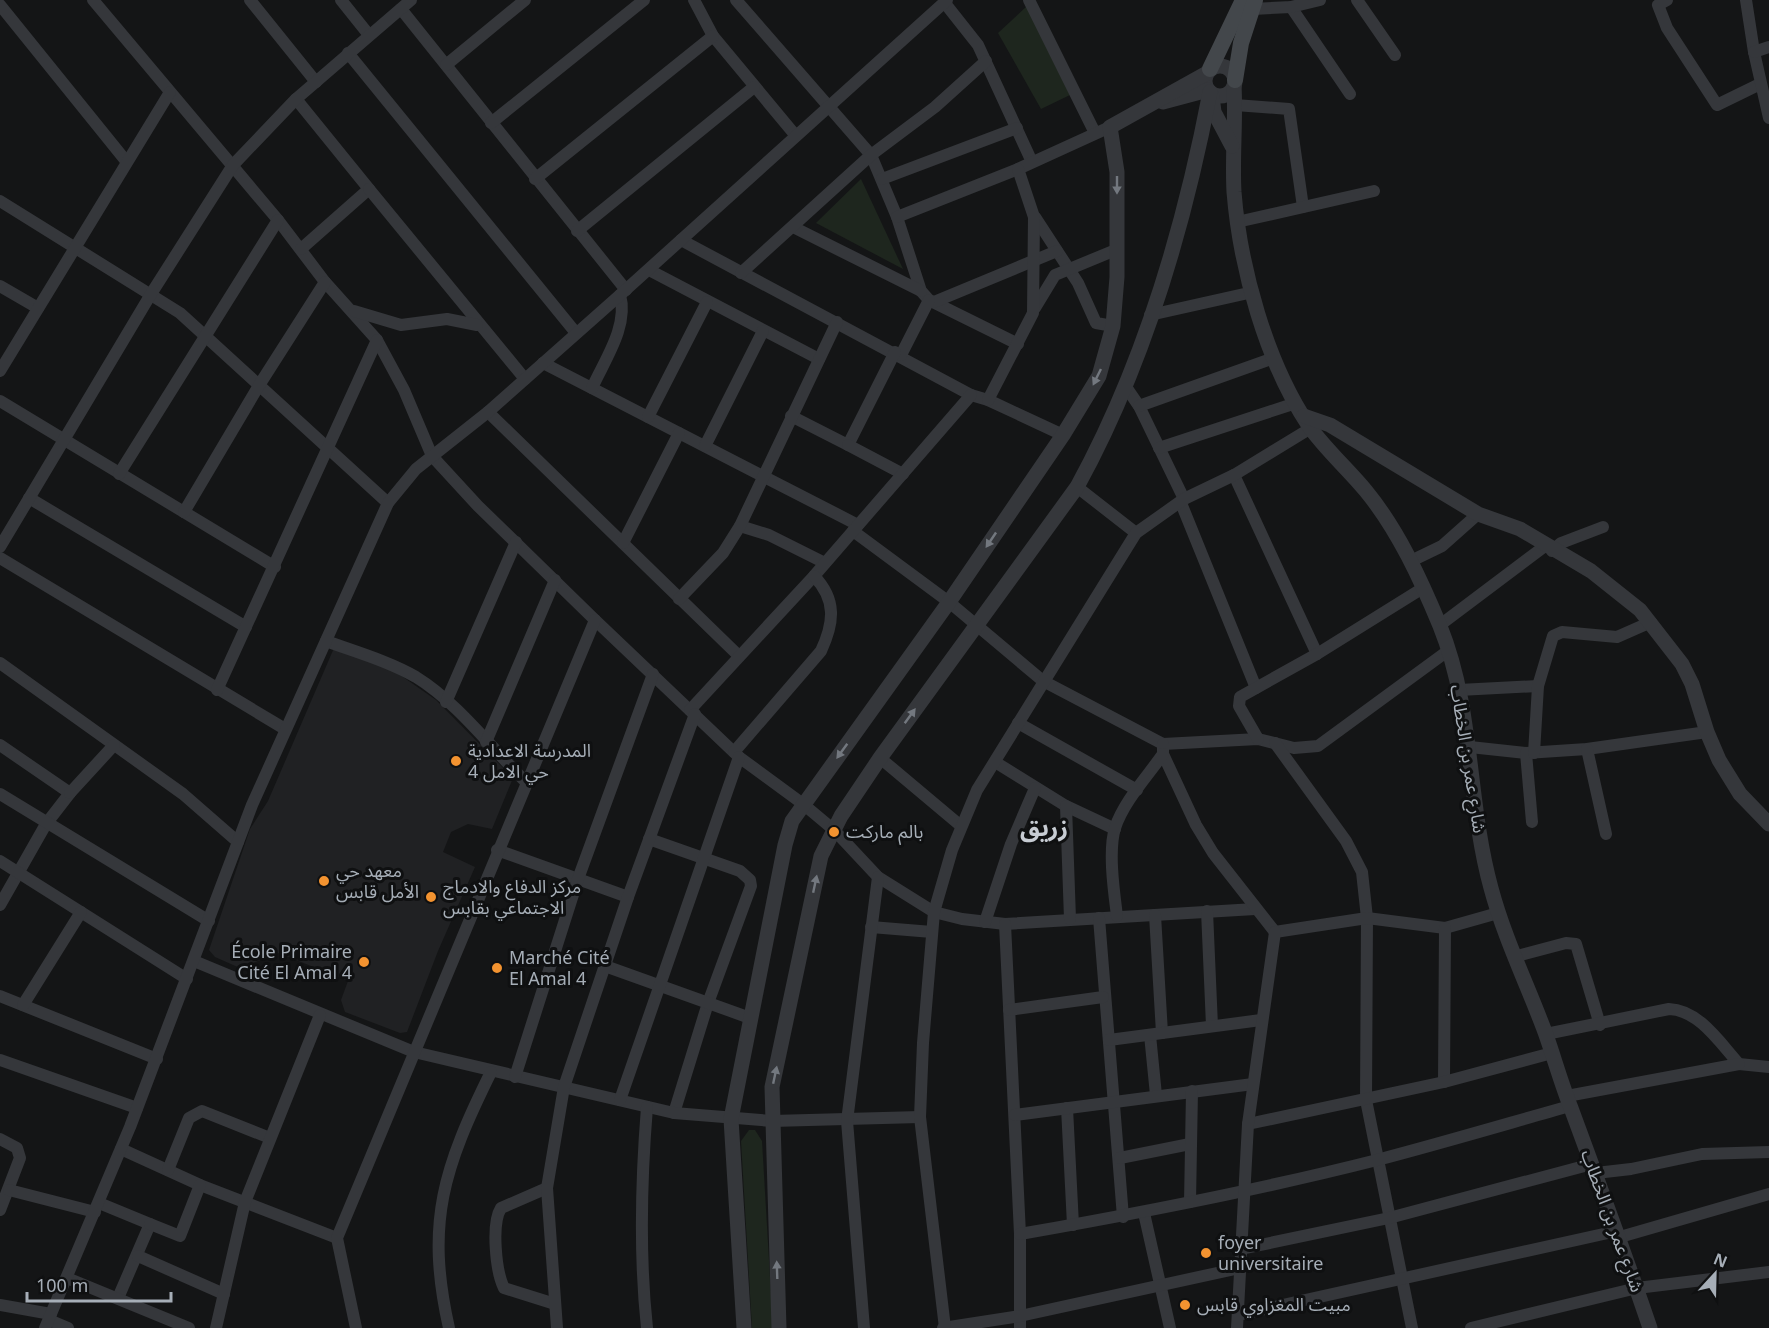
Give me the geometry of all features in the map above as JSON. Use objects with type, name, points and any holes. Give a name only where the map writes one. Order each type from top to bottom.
[{"type":"main road","points":[[1209,71],[1250,3]]},
{"type":"main road","points":[[1235,83],[1250,3]]},
{"type":"street","points":[[93,0],[278,220],[325,282],[377,340],[404,390],[432,456],[595,620],[736,754],[834,830],[878,877],[934,912],[1005,924],[1255,909]]},
{"type":"street","points":[[250,0],[316,82]]},
{"type":"street","points":[[341,0],[369,34]]},
{"type":"street","points":[[0,547],[151,294],[232,165],[296,99],[411,0]]},
{"type":"street","points":[[446,65],[525,0]]},
{"type":"street","points":[[491,123],[644,0]]},
{"type":"street","points":[[694,0],[713,36],[796,136]]},
{"type":"street","points":[[735,0],[829,104],[871,155],[928,298]]},
{"type":"street","points":[[1029,0],[1095,133]]},
{"type":"street","points":[[1250,3],[1291,7],[1320,0]]},
{"type":"street","points":[[1357,0],[1395,55]]},
{"type":"street","points":[[1667,0],[1658,5],[1667,28],[1717,105],[1760,84]]},
{"type":"street","points":[[1746,0],[1760,84],[1769,118]]},
{"type":"street","points":[[48,1320],[121,1149],[238,842],[285,729],[388,503],[416,469],[488,411],[649,270],[939,3],[978,45],[1032,162]]},
{"type":"street","points":[[0,5],[126,161]]},
{"type":"street","points":[[1291,7],[1350,94]]},
{"type":"street","points":[[401,9],[623,292],[619,329],[591,388]]},
{"type":"street","points":[[535,179],[713,36]]},
{"type":"street","points":[[1754,52],[1769,47]]},
{"type":"street","points":[[348,53],[576,333]]},
{"type":"street","points":[[741,273],[871,155],[935,107],[986,61]]},
{"type":"street","points":[[897,217],[1018,169],[1110,127],[1157,103],[1209,71],[1224,67],[1232,72],[1235,83],[1225,95],[1210,92],[1157,103]]},
{"type":"street","points":[[1209,71],[1205,82],[1210,92],[1214,112],[1232,146]]},
{"type":"street","name":"شارع عمر بن الخطاب","points":[[1235,83],[1232,146],[1237,222],[1253,292],[1274,358],[1304,416],[1369,494],[1410,561],[1440,626],[1459,690],[1470,747],[1482,854],[1498,913],[1517,956],[1546,1034],[1619,1234],[1650,1328]]},
{"type":"street","points":[[577,231],[754,87]]},
{"type":"street","points":[[0,371],[170,92]]},
{"type":"street","points":[[779,1328],[772,1087],[821,856],[834,830],[880,758],[1077,487],[1126,387],[1189,192],[1210,92]]},
{"type":"street","points":[[296,99],[479,326],[525,379]]},
{"type":"street","points":[[1235,105],[1288,109],[1303,207]]},
{"type":"street","points":[[744,1328],[731,1119],[785,845],[792,821],[949,602],[1063,435],[1099,376],[1113,327],[1118,249],[1117,172],[1110,127]]},
{"type":"street","points":[[882,179],[1017,128]]},
{"type":"street","points":[[1018,169],[1034,217],[1068,269],[1096,323],[1113,327]]},
{"type":"street","points":[[301,249],[369,189]]},
{"type":"street","points":[[1237,222],[1374,191]]},
{"type":"street","points":[[0,201],[180,313],[258,387],[388,503]]},
{"type":"street","points":[[1033,312],[1034,217]]},
{"type":"street","points":[[119,474],[278,220]]},
{"type":"street","points":[[793,227],[1018,344]]},
{"type":"street","points":[[681,240],[971,395],[988,400],[1063,435]]},
{"type":"street","points":[[988,400],[1050,280],[1068,269],[1118,249]]},
{"type":"street","points":[[848,445],[928,298],[1057,251]]},
{"type":"street","points":[[649,270],[819,359]]},
{"type":"street","points":[[183,512],[258,387],[325,282]]},
{"type":"street","points":[[0,286],[38,308]]},
{"type":"street","points":[[1150,315],[1253,292]]},
{"type":"street","points":[[648,417],[707,302]]},
{"type":"street","points":[[353,311],[401,325],[447,319],[479,326]]},
{"type":"street","points":[[679,599],[723,553],[740,525],[837,322]]},
{"type":"street","points":[[705,446],[763,331]]},
{"type":"street","points":[[217,690],[377,340]]},
{"type":"street","points":[[1139,406],[1274,358]]},
{"type":"street","points":[[543,363],[763,476],[856,528],[1043,681],[1163,749],[1258,738],[1294,748],[1318,746],[1449,650]]},
{"type":"street","points":[[1126,387],[1139,406],[1183,501],[1256,688]]},
{"type":"street","points":[[557,1328],[546,1188],[564,1087],[692,712],[971,395]]},
{"type":"street","points":[[0,401],[275,567]]},
{"type":"street","points":[[488,411],[739,656]]},
{"type":"street","points":[[791,416],[903,474]]},
{"type":"street","points":[[1159,448],[1304,416],[1330,425],[1478,514],[1520,529],[1604,580],[1651,622],[1682,664],[1692,684],[1707,732],[1719,760],[1740,794],[1769,824]]},
{"type":"street","points":[[1240,1268],[1020,1322],[944,1328],[920,1117],[927,976],[934,912],[961,826],[977,790],[1136,532],[1183,501],[1234,476],[1304,416]]},
{"type":"street","points":[[623,543],[679,433]]},
{"type":"street","points":[[1234,476],[1317,654]]},
{"type":"street","points":[[1077,487],[1136,532]]},
{"type":"street","points":[[28,498],[246,627]]},
{"type":"street","points":[[1410,561],[1442,546],[1478,514]]},
{"type":"street","points":[[740,525],[769,535],[825,563]]},
{"type":"street","points":[[1440,626],[1549,548],[1603,526]]},
{"type":"street","points":[[447,702],[516,542]]},
{"type":"street","points":[[0,558],[285,729]]},
{"type":"street","points":[[620,1101],[736,754],[821,651],[829,634],[832,604],[825,588],[814,576]]},
{"type":"street","points":[[486,742],[555,580]]},
{"type":"street","points":[[1258,738],[1238,702],[1244,694],[1317,654],[1423,588]]},
{"type":"street","points":[[356,1328],[337,1238],[497,850],[595,620]]},
{"type":"street","points":[[1532,822],[1530,753],[1538,686],[1551,640],[1557,633],[1617,637],[1651,622]]},
{"type":"street","points":[[326,641],[389,664],[416,677],[447,702],[526,782]]},
{"type":"street","points":[[0,663],[183,794],[238,842]]},
{"type":"street","points":[[515,1077],[578,879],[653,674]]},
{"type":"street","points":[[1459,690],[1538,686]]},
{"type":"street","points":[[1018,723],[1137,790]]},
{"type":"street","points":[[1470,747],[1530,753],[1587,749],[1707,732]]},
{"type":"street","points":[[1275,743],[1356,857],[1366,889],[1366,1100],[1412,1328]]},
{"type":"street","points":[[0,745],[70,793]]},
{"type":"street","points":[[0,905],[46,824],[70,793],[114,745]]},
{"type":"street","points":[[1117,916],[1114,878],[1115,829],[1163,749]]},
{"type":"street","points":[[1163,749],[1196,825],[1255,909],[1275,932]]},
{"type":"street","points":[[1587,749],[1606,834]]},
{"type":"street","points":[[880,758],[961,826]]},
{"type":"street","points":[[994,762],[1066,806],[1115,829]]},
{"type":"street","points":[[985,922],[1011,844],[1035,788]]},
{"type":"street","points":[[0,794],[209,921]]},
{"type":"street","points":[[1066,806],[1070,920]]},
{"type":"street","points":[[649,839],[747,874],[751,886],[708,1003],[674,1113]]},
{"type":"street","points":[[497,850],[628,897]]},
{"type":"street","points":[[0,861],[187,979]]},
{"type":"street","points":[[864,1328],[847,1121],[878,877]]},
{"type":"street","points":[[1207,911],[1212,1026]]},
{"type":"street","points":[[23,1005],[81,912]]},
{"type":"street","points":[[1275,932],[1367,918],[1445,928],[1498,913]]},
{"type":"street","points":[[1155,915],[1156,1095]]},
{"type":"street","points":[[1099,918],[1103,997],[1115,1100],[1123,1217]]},
{"type":"street","points":[[1005,924],[1016,1115],[1020,1322]]},
{"type":"street","points":[[871,927],[932,932]]},
{"type":"street","points":[[1444,1082],[1445,928]]},
{"type":"street","points":[[1275,932],[1248,1124],[1237,1322],[1401,1280],[1619,1234],[1769,1194]]},
{"type":"street","points":[[1517,956],[1566,943],[1576,944],[1600,1025]]},
{"type":"street","points":[[194,961],[414,1052],[491,1072],[674,1113],[772,1121],[847,1121],[920,1117]]},
{"type":"street","points":[[605,966],[750,1018]]},
{"type":"street","points":[[0,996],[157,1059]]},
{"type":"street","points":[[1009,1010],[1103,997]]},
{"type":"street","points":[[1546,1034],[1600,1025],[1655,1012],[1681,1010],[1692,1014],[1739,1064]]},
{"type":"street","points":[[216,1328],[244,1202],[320,1015]]},
{"type":"street","points":[[1109,1040],[1261,1020]]},
{"type":"street","points":[[1248,1124],[1444,1082],[1552,1053]]},
{"type":"street","points":[[0,1060],[137,1108]]},
{"type":"street","points":[[1020,1234],[1144,1213],[1377,1160],[1569,1101],[1739,1064],[1769,1067]]},
{"type":"street","points":[[449,1328],[436,1258],[441,1204],[459,1139],[491,1072]]},
{"type":"street","points":[[1016,1115],[1115,1100],[1252,1084]]},
{"type":"street","points":[[1190,1202],[1192,1091]]},
{"type":"street","points":[[647,1107],[642,1162],[641,1235],[647,1328]]},
{"type":"street","points":[[1067,1108],[1073,1225]]},
{"type":"street","points":[[168,1170],[189,1118],[195,1113],[202,1111],[270,1138]]},
{"type":"street","points":[[0,1139],[17,1148],[21,1158],[0,1210]]},
{"type":"street","points":[[1120,1158],[1190,1144]]},
{"type":"street","points":[[121,1149],[200,1185],[337,1238]]},
{"type":"street","points":[[1241,1249],[1389,1218],[1594,1169],[1630,1169],[1702,1154],[1769,1152]]},
{"type":"street","points":[[9,1190],[97,1208],[180,1236],[200,1185]]},
{"type":"street","points":[[546,1188],[508,1204],[496,1216],[498,1268],[504,1288],[555,1304]]},
{"type":"street","points":[[1144,1213],[1170,1328]]},
{"type":"street","points":[[118,1298],[150,1224]]},
{"type":"street","points":[[138,1256],[224,1294]]},
{"type":"street","points":[[1471,1328],[1532,1322],[1636,1288],[1769,1272]]},
{"type":"street","points":[[67,1278],[189,1328]]},
{"type":"street","points":[[0,1305],[68,1328]]},
{"type":"shaded area","points":[[1027,6],[1070,95],[1041,109],[998,33]]},
{"type":"shaded area","points":[[861,179],[903,269],[816,223]]},
{"type":"shaded area","points":[[334,648],[393,670],[436,700],[513,778],[492,829],[468,824],[451,832],[443,852],[475,867],[438,951],[407,1032],[400,1033],[345,1012],[341,1000],[348,981],[279,953],[240,968],[215,957],[209,950],[250,829],[268,801]]},
{"type":"shaded area","points":[[749,1130],[755,1130],[762,1141],[773,1328],[752,1328],[741,1141]]},
{"type":"place","name":"المدرسة الاعدادية حي الامل 4","points":[[456,761]]},
{"type":"place","name":"بالم ماركت","points":[[834,832]]},
{"type":"place","name":"معهد حي الأمل قابس","points":[[324,881]]},
{"type":"place","name":"مركز الدفاع والادماج الاجتماعي بقابس","points":[[431,897]]},
{"type":"place","name":"École Primaire Cité El Amal 4","points":[[364,962]]},
{"type":"place","name":"Marché Cité El Amal 4","points":[[497,968]]},
{"type":"place","name":"foyer universitaire","points":[[1206,1253]]},
{"type":"place","name":"مبيت المغزاوي قابس","points":[[1185,1305]]},
{"type":"district","name":"زريق","points":[[1044,828]]}]
